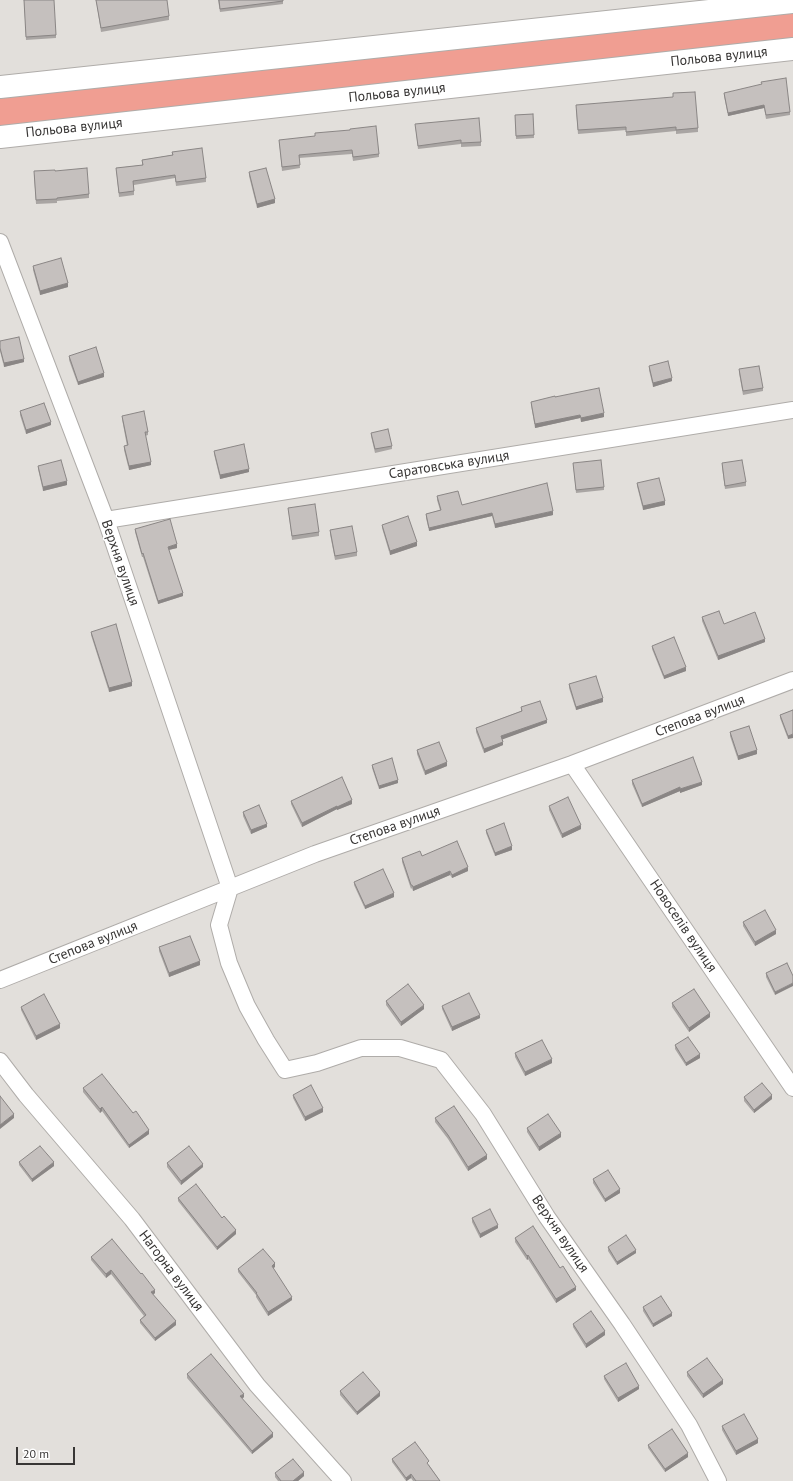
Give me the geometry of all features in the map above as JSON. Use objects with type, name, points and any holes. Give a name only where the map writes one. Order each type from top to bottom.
[{"type":"main road","points":[[0,87],[793,2]]},
{"type":"main road","name":"Польова вулиця","points":[[0,137],[793,49]]},
{"type":"street","name":"Верхня вулиця","points":[[0,242],[106,520],[230,888],[219,925],[229,963],[247,1006],[266,1040],[286,1070],[317,1063],[361,1048],[400,1048],[441,1060],[484,1114],[547,1217],[622,1324],[689,1425],[718,1481]]},
{"type":"street","name":"Саратовська вулиця","points":[[106,520],[793,410]]},
{"type":"street","name":"Степова вулиця","points":[[0,980],[315,854],[572,764],[793,680]]},
{"type":"street","name":"Новоселів вулиця","points":[[572,764],[793,1088]]},
{"type":"street","name":"Нагорна вулиця","points":[[0,1061],[26,1095],[132,1219],[257,1385],[343,1481]]},
{"type":"shaded area","points":[[793,13],[793,40],[0,129],[0,98]]},
{"type":"building","points":[[24,0],[54,0],[56,35],[26,37]]},
{"type":"building","points":[[96,0],[167,0],[169,16],[101,28]]},
{"type":"building","points":[[219,0],[283,0],[283,1],[220,9]]},
{"type":"building","points":[[786,78],[790,112],[766,115],[764,105],[728,113],[724,93],[762,84],[761,82]]},
{"type":"building","points":[[695,92],[698,128],[676,130],[676,127],[626,132],[626,127],[578,130],[576,105],[673,97],[673,93]]},
{"type":"building","points":[[533,114],[534,135],[516,136],[515,115]]},
{"type":"building","points":[[479,118],[481,142],[461,143],[461,140],[418,146],[415,124]]},
{"type":"building","points":[[376,126],[379,154],[353,157],[352,150],[299,155],[300,165],[282,167],[279,140],[315,136],[315,133]]},
{"type":"building","points":[[202,148],[206,178],[176,182],[175,175],[133,181],[134,191],[119,193],[116,168],[143,165],[142,160],[173,155],[172,152]]},
{"type":"building","points":[[87,168],[89,194],[57,199],[36,200],[34,171]]},
{"type":"building","points":[[266,168],[275,199],[257,204],[249,172]]},
{"type":"building","points":[[61,258],[68,283],[40,291],[33,266]]},
{"type":"building","points":[[19,337],[24,359],[4,363],[0,348],[0,341]]},
{"type":"building","points":[[96,347],[104,373],[78,382],[69,356]]},
{"type":"building","points":[[668,361],[672,378],[653,383],[649,366]]},
{"type":"building","points":[[759,366],[763,388],[743,391],[739,369]]},
{"type":"building","points":[[599,388],[604,413],[581,418],[580,415],[535,424],[531,402]]},
{"type":"building","points":[[44,403],[51,422],[26,430],[20,411]]},
{"type":"building","points":[[144,411],[148,432],[145,432],[151,462],[129,466],[124,446],[128,445],[122,416]]},
{"type":"building","points":[[388,429],[392,446],[375,449],[371,433]]},
{"type":"building","points":[[244,444],[249,469],[220,475],[214,451]]},
{"type":"building","points":[[61,460],[67,481],[43,487],[38,466]]},
{"type":"building","points":[[601,460],[604,487],[576,490],[573,463]]},
{"type":"building","points":[[742,460],[746,482],[725,486],[722,463]]},
{"type":"building","points":[[659,478],[665,501],[643,506],[637,483]]},
{"type":"building","points":[[547,483],[553,511],[495,524],[492,513],[429,528],[426,514],[441,510],[437,496],[458,491],[462,505]]},
{"type":"building","points":[[315,504],[319,532],[292,536],[288,508]]},
{"type":"building","points":[[408,516],[417,542],[390,551],[382,525]]},
{"type":"building","points":[[170,519],[177,544],[168,547],[183,593],[158,601],[135,529]]},
{"type":"building","points":[[352,526],[357,552],[335,556],[330,530]]},
{"type":"building","points":[[719,611],[724,624],[755,612],[765,639],[718,656],[702,617]]},
{"type":"building","points":[[116,624],[132,682],[109,688],[91,632]]},
{"type":"building","points":[[674,637],[686,667],[664,676],[652,646]]},
{"type":"building","points":[[596,676],[603,698],[576,707],[569,684]]},
{"type":"building","points":[[540,701],[547,720],[501,736],[503,742],[484,749],[476,728],[522,711],[521,707]]},
{"type":"building","points":[[793,710],[793,734],[788,736],[780,715]]},
{"type":"building","points":[[749,726],[757,750],[738,756],[730,732]]},
{"type":"building","points":[[439,742],[447,762],[425,771],[417,750]]},
{"type":"building","points":[[693,757],[702,782],[680,789],[680,787],[642,804],[632,780]]},
{"type":"building","points":[[392,758],[398,780],[379,786],[372,765]]},
{"type":"building","points":[[342,777],[352,800],[302,823],[291,801]]},
{"type":"building","points":[[568,797],[581,825],[562,834],[549,806]]},
{"type":"building","points":[[259,805],[267,824],[251,830],[243,812]]},
{"type":"building","points":[[504,823],[512,846],[495,853],[486,830]]},
{"type":"building","points":[[457,841],[468,867],[452,875],[450,871],[413,887],[411,885],[402,858],[420,851],[422,856]]},
{"type":"building","points":[[383,869],[394,893],[365,906],[354,882]]},
{"type":"building","points":[[765,910],[776,930],[755,942],[743,922]]},
{"type":"building","points":[[190,936],[200,961],[169,973],[159,947]]},
{"type":"building","points":[[787,963],[793,976],[793,983],[775,992],[766,973]]},
{"type":"building","points":[[408,984],[424,1005],[401,1022],[386,1001]]},
{"type":"building","points":[[694,989],[710,1013],[689,1028],[672,1003]]},
{"type":"building","points":[[469,993],[480,1015],[452,1027],[442,1006]]},
{"type":"building","points":[[44,994],[60,1024],[36,1036],[21,1007]]},
{"type":"building","points":[[688,1037],[700,1054],[686,1063],[675,1045]]},
{"type":"building","points":[[542,1040],[552,1059],[525,1072],[515,1053]]},
{"type":"building","points":[[102,1074],[133,1113],[136,1111],[149,1130],[129,1145],[102,1107],[100,1109],[83,1088]]},
{"type":"building","points":[[762,1083],[772,1095],[754,1110],[744,1097]]},
{"type":"building","points":[[311,1085],[323,1108],[305,1117],[293,1095]]},
{"type":"building","points":[[0,1096],[14,1114],[0,1125]]},
{"type":"building","points":[[454,1106],[487,1155],[468,1167],[448,1135],[435,1118]]},
{"type":"building","points":[[548,1114],[561,1133],[539,1147],[527,1128]]},
{"type":"building","points":[[40,1146],[54,1162],[32,1179],[19,1162]]},
{"type":"building","points":[[189,1146],[203,1164],[181,1181],[167,1163]]},
{"type":"building","points":[[608,1170],[620,1189],[605,1199],[593,1179]]},
{"type":"building","points":[[196,1184],[222,1218],[224,1216],[236,1230],[217,1247],[178,1198]]},
{"type":"building","points":[[490,1209],[498,1225],[480,1234],[472,1218]]},
{"type":"building","points":[[533,1226],[560,1268],[563,1266],[576,1287],[556,1299],[528,1255],[527,1256],[515,1238]]},
{"type":"building","points":[[626,1235],[636,1250],[617,1262],[608,1247]]},
{"type":"building","points":[[112,1239],[141,1274],[142,1273],[155,1290],[151,1292],[176,1321],[155,1338],[140,1320],[146,1315],[111,1270],[106,1274],[91,1257]]},
{"type":"building","points":[[263,1249],[275,1263],[272,1266],[292,1297],[268,1312],[257,1293],[238,1269]]},
{"type":"building","points":[[661,1296],[672,1313],[653,1324],[643,1307]]},
{"type":"building","points":[[591,1311],[605,1331],[586,1344],[573,1324]]},
{"type":"building","points":[[211,1354],[244,1394],[240,1396],[273,1433],[252,1451],[187,1374]]},
{"type":"building","points":[[707,1358],[723,1380],[703,1394],[687,1372]]},
{"type":"building","points":[[626,1363],[639,1386],[618,1398],[604,1376]]},
{"type":"building","points":[[363,1372],[380,1392],[357,1412],[340,1391]]},
{"type":"building","points":[[744,1414],[758,1439],[736,1451],[722,1426]]},
{"type":"building","points":[[672,1429],[688,1453],[665,1469],[648,1445]]},
{"type":"building","points":[[415,1442],[429,1461],[427,1463],[440,1481],[416,1481],[411,1474],[406,1478],[392,1459]]},
{"type":"building","points":[[293,1459],[304,1472],[293,1481],[281,1481],[275,1473]]}]
